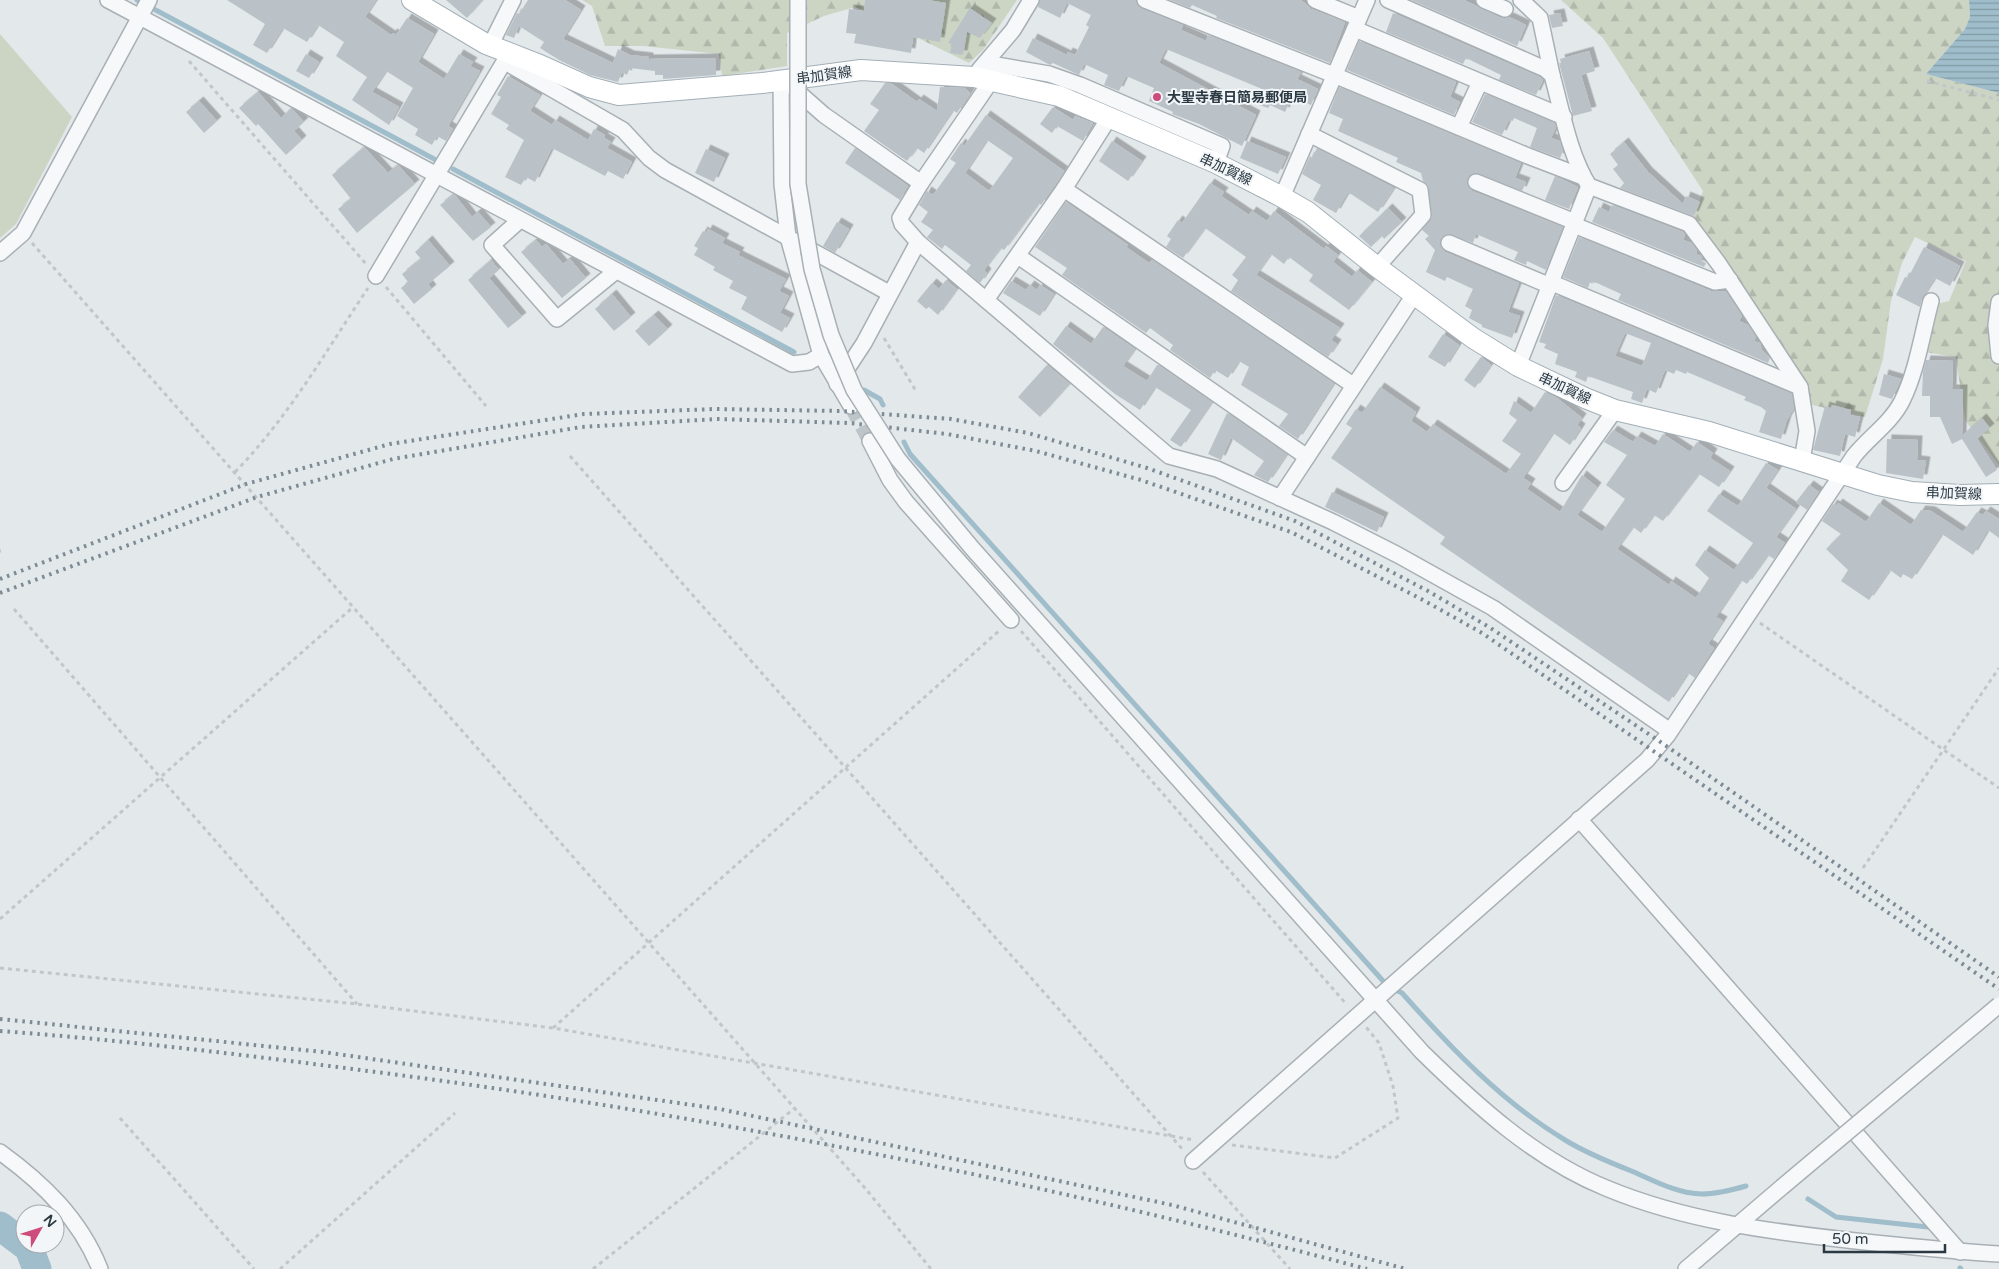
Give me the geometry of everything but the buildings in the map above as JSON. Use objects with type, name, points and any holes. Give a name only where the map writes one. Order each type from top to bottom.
[{"type":"main road","name":"串加賀線","points":[[412,0],[456,28],[508,55],[589,87],[619,95],[783,81],[862,70],[983,74],[1059,96],[1216,163],[1282,197],[1308,212],[1377,267],[1473,338],[1518,366],[1615,410],[1709,432],[1843,475],[1912,492],[1960,495],[1999,494]]},
{"type":"street","points":[[108,0],[145,8],[437,177],[792,364],[809,362],[821,355]]},
{"type":"street","points":[[490,46],[513,0]]},
{"type":"street","points":[[798,0],[800,76],[797,145],[798,184],[812,269],[832,335],[854,390],[898,459],[972,548],[1422,1052],[1483,1110],[1525,1141],[1568,1169],[1605,1188],[1646,1202],[1735,1225],[1782,1233],[1960,1252],[1999,1254]]},
{"type":"street","points":[[1031,0],[983,74],[900,218],[902,224],[918,242],[1168,456],[1217,469],[1398,555],[1493,608],[1670,730]]},
{"type":"street","points":[[1145,0],[1334,75],[1689,224],[1730,280],[1800,387],[1807,431],[1802,461]]},
{"type":"street","points":[[1315,0],[1357,23],[1480,82],[1564,117]]},
{"type":"street","points":[[1282,197],[1367,0]]},
{"type":"street","points":[[1388,0],[1536,64],[1552,75]]},
{"type":"street","points":[[1484,0],[1505,9]]},
{"type":"street","points":[[1518,366],[1549,283],[1575,224],[1586,182],[1552,75],[1540,18],[1521,0]]},
{"type":"street","points":[[0,253],[23,233],[145,8]]},
{"type":"street","points":[[376,276],[437,177],[461,132],[508,55]]},
{"type":"street","points":[[508,55],[512,66],[623,130],[649,158],[665,170],[889,294]]},
{"type":"street","points":[[983,74],[1049,74],[1080,85],[1222,146],[1216,163]]},
{"type":"street","points":[[783,81],[824,115],[921,183]]},
{"type":"street","points":[[783,81],[782,184],[788,237],[821,355],[851,406]]},
{"type":"street","points":[[1459,128],[1480,82]]},
{"type":"street","points":[[986,300],[1064,189],[1109,118]]},
{"type":"street","points":[[1309,134],[1420,190],[1424,215],[1377,267]]},
{"type":"street","points":[[1476,182],[1715,282],[1730,280]]},
{"type":"street","points":[[1064,189],[1353,385]]},
{"type":"street","points":[[520,220],[492,245],[557,319],[616,271]]},
{"type":"street","points":[[837,384],[864,343],[918,242]]},
{"type":"street","points":[[1449,243],[1800,387]]},
{"type":"street","points":[[1018,256],[1307,457]]},
{"type":"street","points":[[1280,498],[1414,295]]},
{"type":"street","points":[[1193,1161],[1647,760],[1670,730],[1863,445],[1886,423],[1902,402],[1931,301]]},
{"type":"street","points":[[1999,302],[1996,325],[1999,356]]},
{"type":"street","points":[[1563,483],[1615,410]]},
{"type":"street","points":[[870,441],[890,480],[906,502],[1011,620]]},
{"type":"street","points":[[1579,820],[1960,1252]]},
{"type":"street","points":[[1686,1269],[1735,1225],[1999,1005]]},
{"type":"street","points":[[0,1152],[44,1186],[59,1202],[86,1237],[100,1269]]},
{"type":"path","points":[[184,56],[376,276],[486,406]]},
{"type":"path","points":[[1927,82],[1999,100]]},
{"type":"path","points":[[23,233],[795,1108],[865,1188],[931,1269]]},
{"type":"path","points":[[235,472],[253,454],[294,399],[376,276]]},
{"type":"path","points":[[875,322],[916,391]]},
{"type":"path","points":[[570,456],[1288,1269]]},
{"type":"path","points":[[0,919],[352,608]]},
{"type":"path","points":[[14,609],[357,1004]]},
{"type":"path","points":[[1747,614],[1999,788]]},
{"type":"path","points":[[0,968],[357,1004],[553,1028],[1172,1138],[1335,1158],[1398,1118],[1393,1086],[1379,1043],[1011,620],[650,944],[553,1028]]},
{"type":"path","points":[[1863,868],[1999,668]]},
{"type":"path","points":[[593,1269],[795,1108]]},
{"type":"path","points":[[280,1269],[455,1113]]},
{"type":"path","points":[[120,1118],[254,1269]]},
{"type":"green space","points":[[582,0],[1017,0],[983,50],[969,63],[855,7],[824,16],[787,33],[787,66],[722,76],[719,54],[643,46],[605,46],[592,6]]},
{"type":"green space","points":[[1561,0],[1969,0],[1970,17],[1965,29],[1926,74],[1999,93],[1999,465],[1965,420],[1956,357],[1924,352],[1937,304],[1949,301],[1966,261],[1915,237],[1902,263],[1891,301],[1883,359],[1865,417],[1808,404],[1693,219],[1703,191],[1603,38]]},
{"type":"green space","points":[[0,34],[72,117],[16,224],[0,238]]},
{"type":"water","points":[[1969,0],[1999,0],[1999,93],[1926,74],[1965,29],[1970,17]]},
{"type":"waterway","points":[[137,0],[436,160]]},
{"type":"waterway","points":[[453,169],[794,352]]},
{"type":"waterway","points":[[864,390],[880,399],[883,405]]},
{"type":"waterway","points":[[904,442],[910,454],[1384,982]]},
{"type":"waterway","points":[[1396,990],[1402,993],[1478,1073],[1520,1109],[1573,1145],[1658,1183],[1684,1192],[1713,1193],[1746,1186]]},
{"type":"waterway","points":[[1808,1199],[1836,1217],[1928,1227]]},
{"type":"waterway","points":[[0,1226],[29,1248],[37,1269]]},
{"type":"tunnel","points":[[851,406],[870,441]]},
{"type":"railway","points":[[0,579],[246,484],[390,444],[584,414],[715,409],[840,411],[951,419],[1028,433],[1147,468],[1295,521],[1428,591],[1489,627],[1662,743],[1999,977]]},
{"type":"railway","points":[[0,593],[257,497],[393,459],[581,427],[717,419],[849,423],[947,434],[1036,451],[1141,480],[1291,532],[1423,600],[1482,633],[1999,989]]},
{"type":"railway","points":[[0,1019],[323,1052],[720,1109],[1172,1205],[1406,1269]]},
{"type":"railway","points":[[0,1031],[184,1048],[368,1071],[494,1088],[746,1129],[996,1179],[1244,1237],[1367,1269]]},
{"type":"place","name":"大聖寺春日簡易郵便局","points":[[1157,97]]}]
